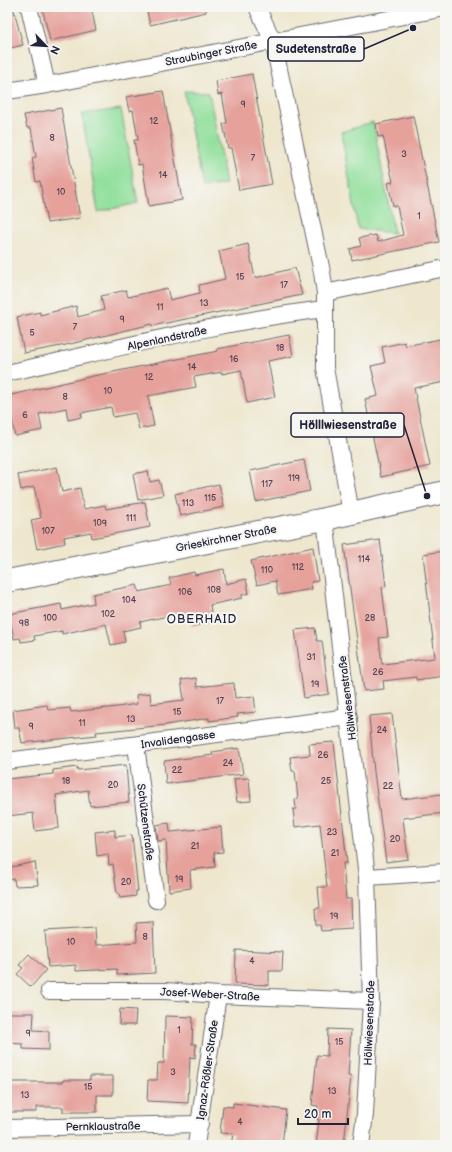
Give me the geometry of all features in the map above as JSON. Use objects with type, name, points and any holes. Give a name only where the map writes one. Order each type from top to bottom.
[{"type":"main road","name":"Grieskirchner Straße","points":[[7,581],[325,519],[445,492]]},
{"type":"street","points":[[29,7],[47,85]]},
{"type":"street","points":[[257,7],[273,41],[325,293],[325,368],[351,513]]},
{"type":"street","name":"Straubinger Straße","points":[[7,91],[47,85],[445,8]]},
{"type":"street","points":[[325,293],[445,268]]},
{"type":"street","name":"Alpenlandstraße","points":[[11,372],[175,336],[294,313],[324,309]]},
{"type":"street","name":"Höllwiesenstraße","points":[[325,519],[350,717],[367,877],[371,1001],[365,1114],[361,1145]]},
{"type":"street","name":"Invalidengasse","points":[[7,762],[350,717]]},
{"type":"street","name":"Schützenstraße","points":[[136,745],[156,900]]},
{"type":"street","points":[[367,877],[445,872]]},
{"type":"street","name":"Josef-Weber-Straße","points":[[49,991],[166,991],[218,995],[371,1001]]},
{"type":"street","name":"Ignaz-Rößler-Straße","points":[[196,1145],[218,995]]},
{"type":"street","name":"Pernklaustraße","points":[[7,1128],[200,1124]]},
{"type":"green space","points":[[184,91],[209,92],[226,184],[202,188]]},
{"type":"green space","points":[[121,109],[138,203],[98,212],[82,114]]},
{"type":"green space","points":[[373,122],[394,233],[358,229],[341,132]]},
{"type":"building","points":[[7,7],[13,7],[23,45],[7,49]]},
{"type":"building","points":[[42,7],[91,7],[96,30],[50,41]]},
{"type":"building","points":[[146,7],[206,7],[206,12],[150,25]]},
{"type":"building","points":[[252,74],[272,184],[239,190],[231,148],[228,148],[223,124],[227,123],[222,94],[218,95],[216,81]]},
{"type":"building","points":[[163,91],[182,200],[149,206],[142,164],[138,165],[134,140],[138,140],[133,110],[129,111],[126,97]]},
{"type":"building","points":[[61,108],[80,218],[47,223],[40,181],[36,182],[32,158],[36,157],[31,128],[27,128],[24,115]]},
{"type":"building","points":[[413,116],[439,242],[352,260],[350,249],[361,246],[359,238],[376,235],[378,242],[403,235],[397,206],[393,206],[388,183],[393,182],[383,136],[378,137],[376,124]]},
{"type":"building","points":[[248,244],[255,278],[295,268],[302,295],[152,326],[152,324],[66,345],[24,353],[17,317],[40,312],[40,315],[76,306],[78,317],[104,310],[101,296],[126,290],[128,297],[167,288],[170,300],[200,293],[199,285],[225,279],[219,251]]},
{"type":"building","points":[[289,335],[293,356],[268,361],[275,397],[247,403],[241,370],[222,374],[222,372],[194,377],[196,387],[148,396],[154,426],[139,429],[135,413],[113,417],[111,407],[81,413],[82,417],[68,420],[66,408],[39,414],[42,430],[15,436],[7,396],[93,376],[218,351],[217,349]]},
{"type":"building","points":[[445,338],[445,382],[414,388],[430,466],[381,477],[365,399],[378,396],[371,366],[385,363],[382,347],[405,342],[405,346]]},
{"type":"building","points":[[304,460],[310,491],[256,502],[250,471]]},
{"type":"building","points":[[57,467],[62,492],[80,488],[84,509],[105,505],[106,509],[145,502],[150,527],[92,538],[91,532],[64,537],[65,543],[37,549],[31,520],[41,518],[34,487],[21,490],[18,475]]},
{"type":"building","points":[[148,471],[150,482],[159,480],[163,495],[138,500],[133,474]]},
{"type":"building","points":[[219,484],[224,507],[180,516],[175,494]]},
{"type":"building","points":[[380,540],[386,586],[382,587],[388,637],[379,638],[382,664],[435,658],[423,554],[445,551],[445,676],[416,680],[416,677],[383,681],[384,689],[364,691],[344,545]]},
{"type":"building","points":[[313,547],[318,581],[311,582],[312,589],[278,595],[275,581],[257,585],[251,561]]},
{"type":"building","points":[[224,569],[226,584],[246,579],[249,593],[242,595],[242,598],[210,605],[213,622],[192,626],[190,616],[178,618],[177,614],[140,622],[141,627],[123,631],[125,642],[111,645],[106,624],[62,634],[62,631],[34,636],[35,640],[21,642],[20,638],[14,639],[9,614],[61,604],[62,610],[94,603],[93,594],[137,585],[139,592],[171,585],[169,578],[194,572],[195,575]]},
{"type":"building","points":[[315,628],[317,641],[322,641],[329,694],[304,698],[295,630]]},
{"type":"building","points":[[196,678],[197,687],[234,683],[235,698],[254,696],[256,712],[237,714],[238,717],[209,721],[209,718],[166,725],[96,732],[97,735],[22,743],[19,728],[15,728],[13,710],[47,705],[48,710],[70,708],[71,712],[117,707],[137,704],[136,695],[150,693],[151,704],[184,700],[181,680]]},
{"type":"building","points":[[392,714],[402,799],[442,794],[445,813],[403,818],[408,859],[386,862],[374,772],[369,716]]},
{"type":"building","points":[[334,742],[347,863],[343,863],[346,899],[351,899],[352,929],[321,931],[320,925],[316,925],[315,908],[320,908],[318,887],[327,887],[320,824],[295,827],[293,809],[296,809],[295,800],[298,799],[295,771],[292,771],[290,757],[310,755],[309,744]]},
{"type":"building","points":[[239,748],[243,774],[166,784],[164,761],[213,755],[212,752]]},
{"type":"building","points":[[126,765],[129,802],[90,806],[88,790],[56,795],[59,828],[35,831],[33,813],[7,816],[7,779],[53,774],[53,770],[77,767],[78,770]]},
{"type":"building","points":[[249,778],[251,801],[237,802],[234,779]]},
{"type":"building","points":[[169,823],[170,832],[221,827],[223,852],[214,853],[215,867],[190,870],[191,888],[169,891],[166,840],[158,841],[156,825]]},
{"type":"building","points":[[115,830],[115,837],[132,835],[138,891],[136,891],[136,896],[120,898],[119,893],[117,893],[113,864],[109,865],[108,854],[97,856],[95,832]]},
{"type":"building","points":[[35,862],[38,885],[15,886],[14,879],[7,880],[7,868]]},
{"type":"building","points":[[153,922],[155,973],[117,975],[117,969],[76,971],[76,965],[48,967],[45,931],[95,928],[96,945],[137,942],[136,923]]},
{"type":"building","points":[[236,950],[283,952],[282,971],[269,971],[269,985],[235,984]]},
{"type":"building","points":[[29,954],[46,970],[31,987],[17,974],[23,968],[19,965]]},
{"type":"building","points":[[120,1009],[136,1010],[135,1025],[119,1025]]},
{"type":"building","points":[[7,1013],[34,1013],[33,1030],[49,1031],[49,1050],[23,1049],[23,1044],[7,1043]]},
{"type":"building","points":[[165,1016],[193,1017],[192,1044],[196,1044],[195,1058],[190,1057],[188,1103],[147,1101],[148,1080],[157,1080],[158,1063],[164,1063]]},
{"type":"building","points":[[328,1029],[351,1030],[348,1076],[351,1076],[344,1145],[316,1145],[319,1120],[317,1119],[318,1106],[312,1105],[317,1055],[327,1056]]},
{"type":"building","points":[[90,1076],[113,1076],[113,1095],[97,1095],[97,1112],[63,1112],[63,1107],[36,1107],[36,1112],[7,1112],[7,1082],[63,1082],[63,1080],[90,1080]]},
{"type":"building","points":[[233,1103],[286,1110],[282,1145],[231,1145],[233,1134],[220,1133],[223,1106],[233,1107]]},
{"type":"place","name":"Sudetenstraße","points":[[413,28]]},
{"type":"place","name":"Hölllwiesenstraße","points":[[427,496]]},
{"type":"district","name":"OBERHAID","points":[[202,619]]}]
